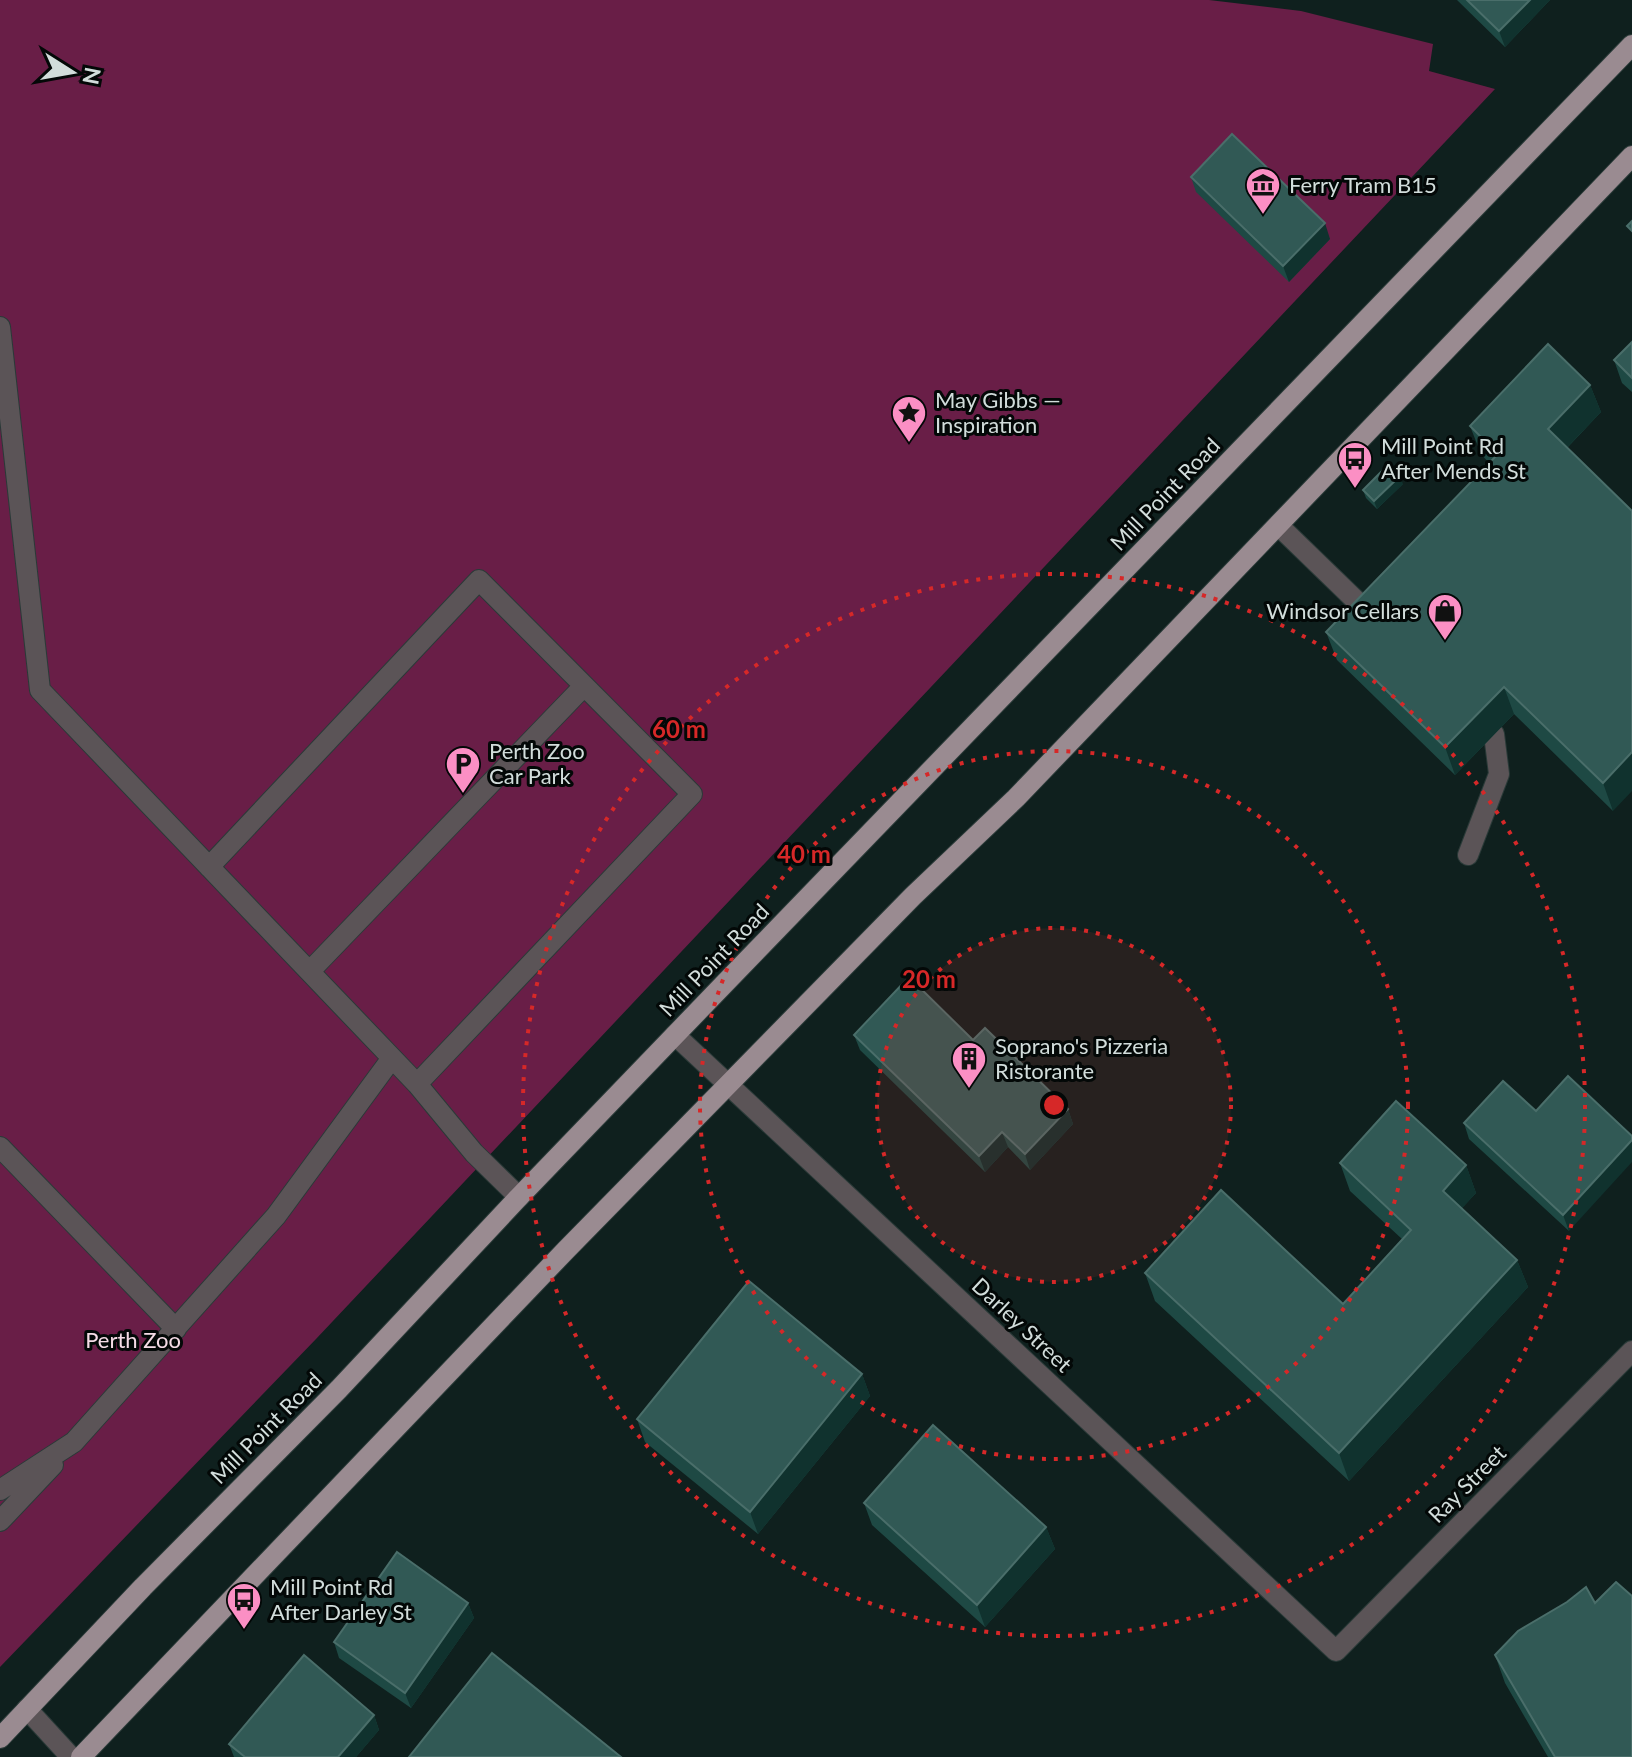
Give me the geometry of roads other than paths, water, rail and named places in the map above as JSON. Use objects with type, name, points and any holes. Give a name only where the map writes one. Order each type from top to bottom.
[{"type":"main road","name":"Mill Point Road","points":[[0,1738],[1632,45]]},
{"type":"main road","points":[[81,1757],[555,1261],[913,896],[1016,798],[1632,156]]},
{"type":"street","points":[[0,327],[40,690],[417,1084],[474,1153],[519,1197]]},
{"type":"street","points":[[1279,526],[1386,630]]},
{"type":"street","points":[[209,867],[479,580],[692,794],[417,1084]]},
{"type":"street","points":[[310,971],[584,686]]},
{"type":"street","points":[[1462,703],[1494,734],[1499,774],[1468,855]]},
{"type":"street","name":"Darley Street","points":[[675,1035],[1336,1651]]},
{"type":"street","points":[[0,1521],[276,1216],[392,1058]]},
{"type":"street","points":[[0,1147],[176,1329]]},
{"type":"street","name":"Ray Street","points":[[1336,1651],[1632,1351]]},
{"type":"street","points":[[0,1490],[74,1442]]},
{"type":"street","points":[[27,1709],[71,1757]]},
{"type":"place","name":"Ferry Tram B15","points":[[1263,216]]},
{"type":"place","name":"May Gibbs — Inspiration","points":[[909,444]]},
{"type":"place","name":"Mill Point Rd After Mends St","points":[[1355,490]]},
{"type":"place","name":"Windsor Cellars","points":[[1445,642]]},
{"type":"place","name":"Perth Zoo Car Park","points":[[463,795]]},
{"type":"place","name":"Soprano's Pizzeria Ristorante","points":[[969,1090]]},
{"type":"place","name":"Mill Point Rd After Darley St","points":[[244,1631]]},
{"type":"park label","name":"Perth Zoo","points":[[133,1340]]}]
